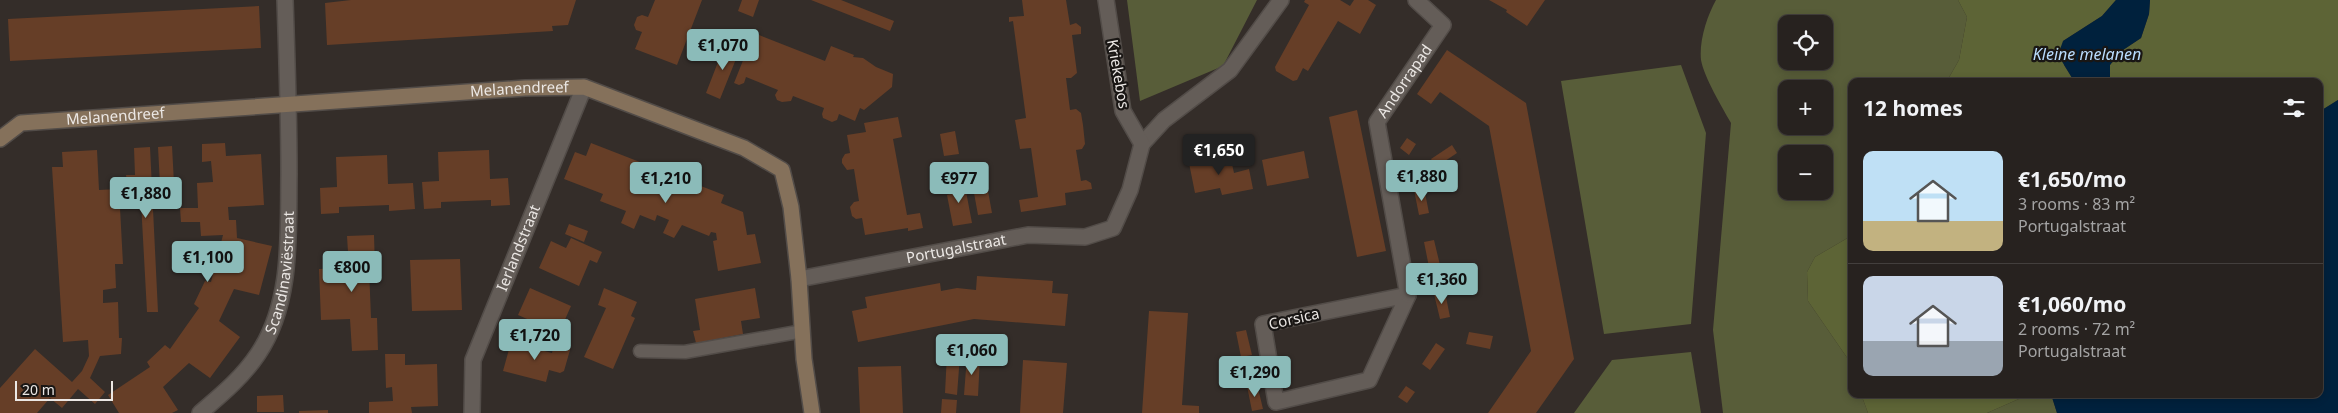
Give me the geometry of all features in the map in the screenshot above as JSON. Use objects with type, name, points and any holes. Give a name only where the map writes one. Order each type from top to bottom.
[{"type":"street","name":"Scandinaviëstraat","points":[[200,413],[234,384],[258,353],[272,325],[284,290],[288,243],[289,104],[285,0]]},
{"type":"street","name":"Kriekebos","points":[[1106,0],[1123,112],[1142,144]]},
{"type":"street","points":[[1142,144],[1164,120],[1230,70],[1281,0]]},
{"type":"street","name":"Andorrapad","points":[[1408,296],[1377,122],[1443,25],[1416,0]]},
{"type":"street","name":"Melanendreef","points":[[0,139],[21,123],[525,88],[584,87],[744,148],[782,170],[791,207],[800,279],[804,359],[812,413]]},
{"type":"street","name":"Ierlandstraat","points":[[472,413],[473,360],[584,87]]},
{"type":"street","name":"Portugalstraat","points":[[800,279],[1028,235],[1085,237],[1113,228],[1130,190],[1142,144]]},
{"type":"street","name":"Corsica","points":[[1408,296],[1369,380],[1276,402],[1262,324],[1408,296]]},
{"type":"lane","points":[[640,351],[685,352],[802,331]]},
{"type":"green space","points":[[1127,0],[1257,0],[1223,66],[1140,101]]},
{"type":"green space","points":[[1716,0],[1958,0],[1967,17],[1959,60],[1949,78],[1848,78],[1848,238],[1815,257],[1807,272],[1808,301],[1848,359],[1848,398],[1862,398],[1868,413],[1723,413],[1713,330],[1731,123],[1709,83],[1703,67],[1701,60],[1702,37]]},
{"type":"green space","points":[[1958,0],[2116,0],[2102,16],[2063,41],[2064,65],[2072,78],[1949,78],[1959,60],[1967,17]]},
{"type":"green space","points":[[2150,0],[2338,0],[2338,100],[2323,109],[2323,78],[2110,78],[2110,65],[2120,52],[2141,38],[2149,14]]},
{"type":"green space","points":[[1681,65],[1706,133],[1691,324],[1604,334],[1561,81]]},
{"type":"green space","points":[[1848,238],[1848,359],[1808,301],[1807,272],[1815,257]]},
{"type":"green space","points":[[1691,352],[1701,413],[1574,413],[1612,360]]},
{"type":"green space","points":[[1862,398],[2021,398],[1987,413],[1868,413]]},
{"type":"green space","points":[[2021,398],[2052,398],[2057,413],[1987,413]]},
{"type":"water","name":"Kleine melanen","points":[[2116,0],[2150,0],[2149,14],[2141,38],[2120,52],[2110,65],[2110,78],[2072,78],[2058,55],[2063,41],[2102,16]]},
{"type":"water","points":[[2338,100],[2338,413],[2057,413],[2052,398],[2323,398],[2323,109]]},
{"type":"building","points":[[351,0],[576,0],[568,25],[552,26],[553,31],[327,45],[325,3]]},
{"type":"building","points":[[655,0],[702,0],[677,65],[635,49],[642,32],[636,30],[634,25],[637,17],[642,15],[648,17]]},
{"type":"building","points":[[742,0],[759,0],[753,17],[738,11]]},
{"type":"building","points":[[811,0],[841,0],[894,21],[890,31]]},
{"type":"building","points":[[1022,0],[1066,0],[1070,25],[1076,23],[1081,27],[1081,34],[1072,35],[1077,73],[1071,78],[1066,78],[1070,110],[1076,109],[1081,113],[1083,125],[1085,144],[1082,149],[1076,150],[1081,181],[1086,180],[1091,183],[1092,189],[1065,193],[1066,205],[1021,212],[1019,200],[1038,197],[1031,148],[1020,149],[1015,120],[1026,118],[1013,21],[1009,22],[1009,17],[1024,16]]},
{"type":"building","points":[[1305,0],[1340,0],[1350,6],[1354,0],[1368,0],[1376,5],[1360,34],[1338,21],[1308,71],[1303,68],[1297,80],[1293,81],[1276,71],[1275,67],[1309,5],[1304,2]]},
{"type":"building","points":[[1489,0],[1545,0],[1527,26],[1506,12],[1507,10]]},
{"type":"building","points":[[259,6],[261,48],[10,61],[8,19]]},
{"type":"building","points":[[754,33],[825,61],[831,46],[854,55],[853,57],[863,58],[876,67],[893,74],[892,87],[864,110],[860,108],[855,121],[839,114],[837,120],[832,122],[823,118],[824,108],[793,96],[791,101],[782,102],[777,100],[775,95],[778,90],[746,77],[744,83],[739,85],[734,83]]},
{"type":"building","points":[[725,44],[740,49],[720,99],[706,93]]},
{"type":"building","points":[[1447,50],[1526,103],[1574,359],[1536,413],[1488,413],[1531,351],[1489,126],[1440,92],[1431,104],[1417,94]]},
{"type":"building","points":[[1357,110],[1386,251],[1357,257],[1329,117]]},
{"type":"building","points":[[898,117],[902,137],[893,139],[907,215],[920,213],[923,228],[908,231],[908,228],[865,235],[862,218],[856,219],[852,216],[850,207],[854,202],[859,201],[854,169],[847,170],[842,163],[845,154],[850,153],[847,135],[866,132],[864,123]]},
{"type":"building","points":[[955,131],[959,154],[944,156],[940,134]]},
{"type":"building","points":[[1407,138],[1416,144],[1409,155],[1400,148]]},
{"type":"building","points":[[225,143],[226,156],[261,154],[264,205],[228,207],[229,220],[236,220],[237,238],[272,246],[259,295],[234,289],[219,321],[240,337],[210,378],[189,363],[163,387],[178,410],[172,413],[119,413],[108,395],[150,367],[147,362],[165,345],[170,349],[199,308],[194,304],[205,281],[211,282],[223,235],[201,236],[200,222],[181,222],[180,208],[198,208],[197,183],[213,182],[211,161],[202,162],[202,144]]},
{"type":"building","points":[[591,143],[645,164],[638,182],[663,192],[670,174],[724,195],[721,203],[743,212],[747,235],[755,234],[761,263],[718,271],[713,241],[717,240],[716,233],[711,232],[709,236],[682,225],[674,238],[663,233],[669,220],[657,215],[655,221],[640,215],[634,229],[621,223],[626,211],[600,201],[603,194],[564,179],[575,152],[586,156]]},
{"type":"building","points":[[1452,145],[1457,153],[1436,167],[1431,159]]},
{"type":"building","points":[[172,146],[174,183],[160,185],[158,147]]},
{"type":"building","points":[[150,147],[158,312],[147,312],[141,202],[130,203],[126,175],[135,175],[134,148]]},
{"type":"building","points":[[97,150],[99,190],[119,189],[123,264],[115,264],[116,288],[103,290],[103,303],[118,302],[119,338],[122,338],[121,354],[100,356],[90,378],[105,392],[95,404],[78,389],[62,408],[50,398],[37,413],[0,413],[0,388],[35,349],[72,382],[82,371],[89,356],[88,340],[63,342],[52,167],[63,167],[62,152]]},
{"type":"building","points":[[489,150],[490,179],[508,178],[510,205],[491,206],[491,200],[441,202],[441,208],[424,209],[422,182],[439,181],[438,152]]},
{"type":"building","points":[[1304,151],[1309,178],[1267,186],[1262,160]]},
{"type":"building","points":[[387,155],[388,184],[413,183],[415,209],[389,211],[389,205],[339,207],[339,213],[321,214],[320,188],[337,187],[336,157]]},
{"type":"building","points":[[1230,155],[1234,173],[1249,169],[1253,189],[1222,195],[1220,188],[1195,193],[1189,163]]},
{"type":"building","points":[[986,180],[992,213],[978,215],[972,182]]},
{"type":"building","points":[[964,181],[972,223],[953,226],[947,195],[951,194],[949,183]]},
{"type":"building","points":[[1424,188],[1429,213],[1419,215],[1414,190]]},
{"type":"building","points":[[569,224],[588,231],[584,242],[565,234]]},
{"type":"building","points":[[374,235],[375,268],[369,268],[371,318],[377,318],[378,350],[352,351],[350,319],[321,320],[319,269],[349,268],[347,236]]},
{"type":"building","points":[[571,238],[602,252],[597,263],[590,260],[579,286],[539,268],[551,241],[566,248]]},
{"type":"building","points":[[1434,240],[1440,265],[1429,267],[1424,242]]},
{"type":"building","points":[[460,259],[462,310],[412,311],[410,260]]},
{"type":"building","points":[[977,276],[1053,281],[1052,293],[1068,294],[1065,326],[974,319],[858,342],[852,311],[867,308],[865,297],[940,283],[941,291],[957,288],[976,290]]},
{"type":"building","points":[[530,288],[571,306],[559,333],[518,315]]},
{"type":"building","points":[[604,288],[637,302],[631,316],[635,318],[613,369],[584,357],[606,308],[598,305]]},
{"type":"building","points":[[755,288],[760,318],[741,321],[743,334],[696,343],[693,331],[700,330],[695,299]]},
{"type":"building","points":[[1445,292],[1450,317],[1440,319],[1434,294]]},
{"type":"building","points":[[1149,311],[1188,313],[1182,405],[1199,406],[1199,413],[1142,413]]},
{"type":"building","points":[[1246,330],[1252,355],[1241,357],[1236,332]]},
{"type":"building","points":[[1469,332],[1493,336],[1490,349],[1466,344]]},
{"type":"building","points":[[511,342],[552,353],[554,344],[570,350],[564,371],[560,373],[549,370],[546,382],[503,371]]},
{"type":"building","points":[[1436,343],[1445,349],[1430,370],[1422,364]]},
{"type":"building","points":[[385,354],[405,354],[405,365],[437,364],[438,406],[411,407],[412,413],[369,413],[369,402],[393,401],[392,387],[386,388]]},
{"type":"building","points":[[947,354],[960,355],[957,395],[945,393]]},
{"type":"building","points":[[967,356],[980,357],[978,396],[964,395]]},
{"type":"building","points":[[1023,360],[1067,363],[1063,413],[1020,413]]},
{"type":"building","points":[[901,366],[903,413],[860,413],[858,367]]},
{"type":"building","points":[[1257,384],[1263,409],[1252,411],[1247,386]]},
{"type":"building","points":[[1406,386],[1415,392],[1407,403],[1398,397]]},
{"type":"building","points":[[283,395],[284,412],[257,412],[257,396]]},
{"type":"building","points":[[942,399],[957,400],[956,413],[941,413]]},
{"type":"building","points":[[328,410],[328,413],[299,413],[299,411]]}]
